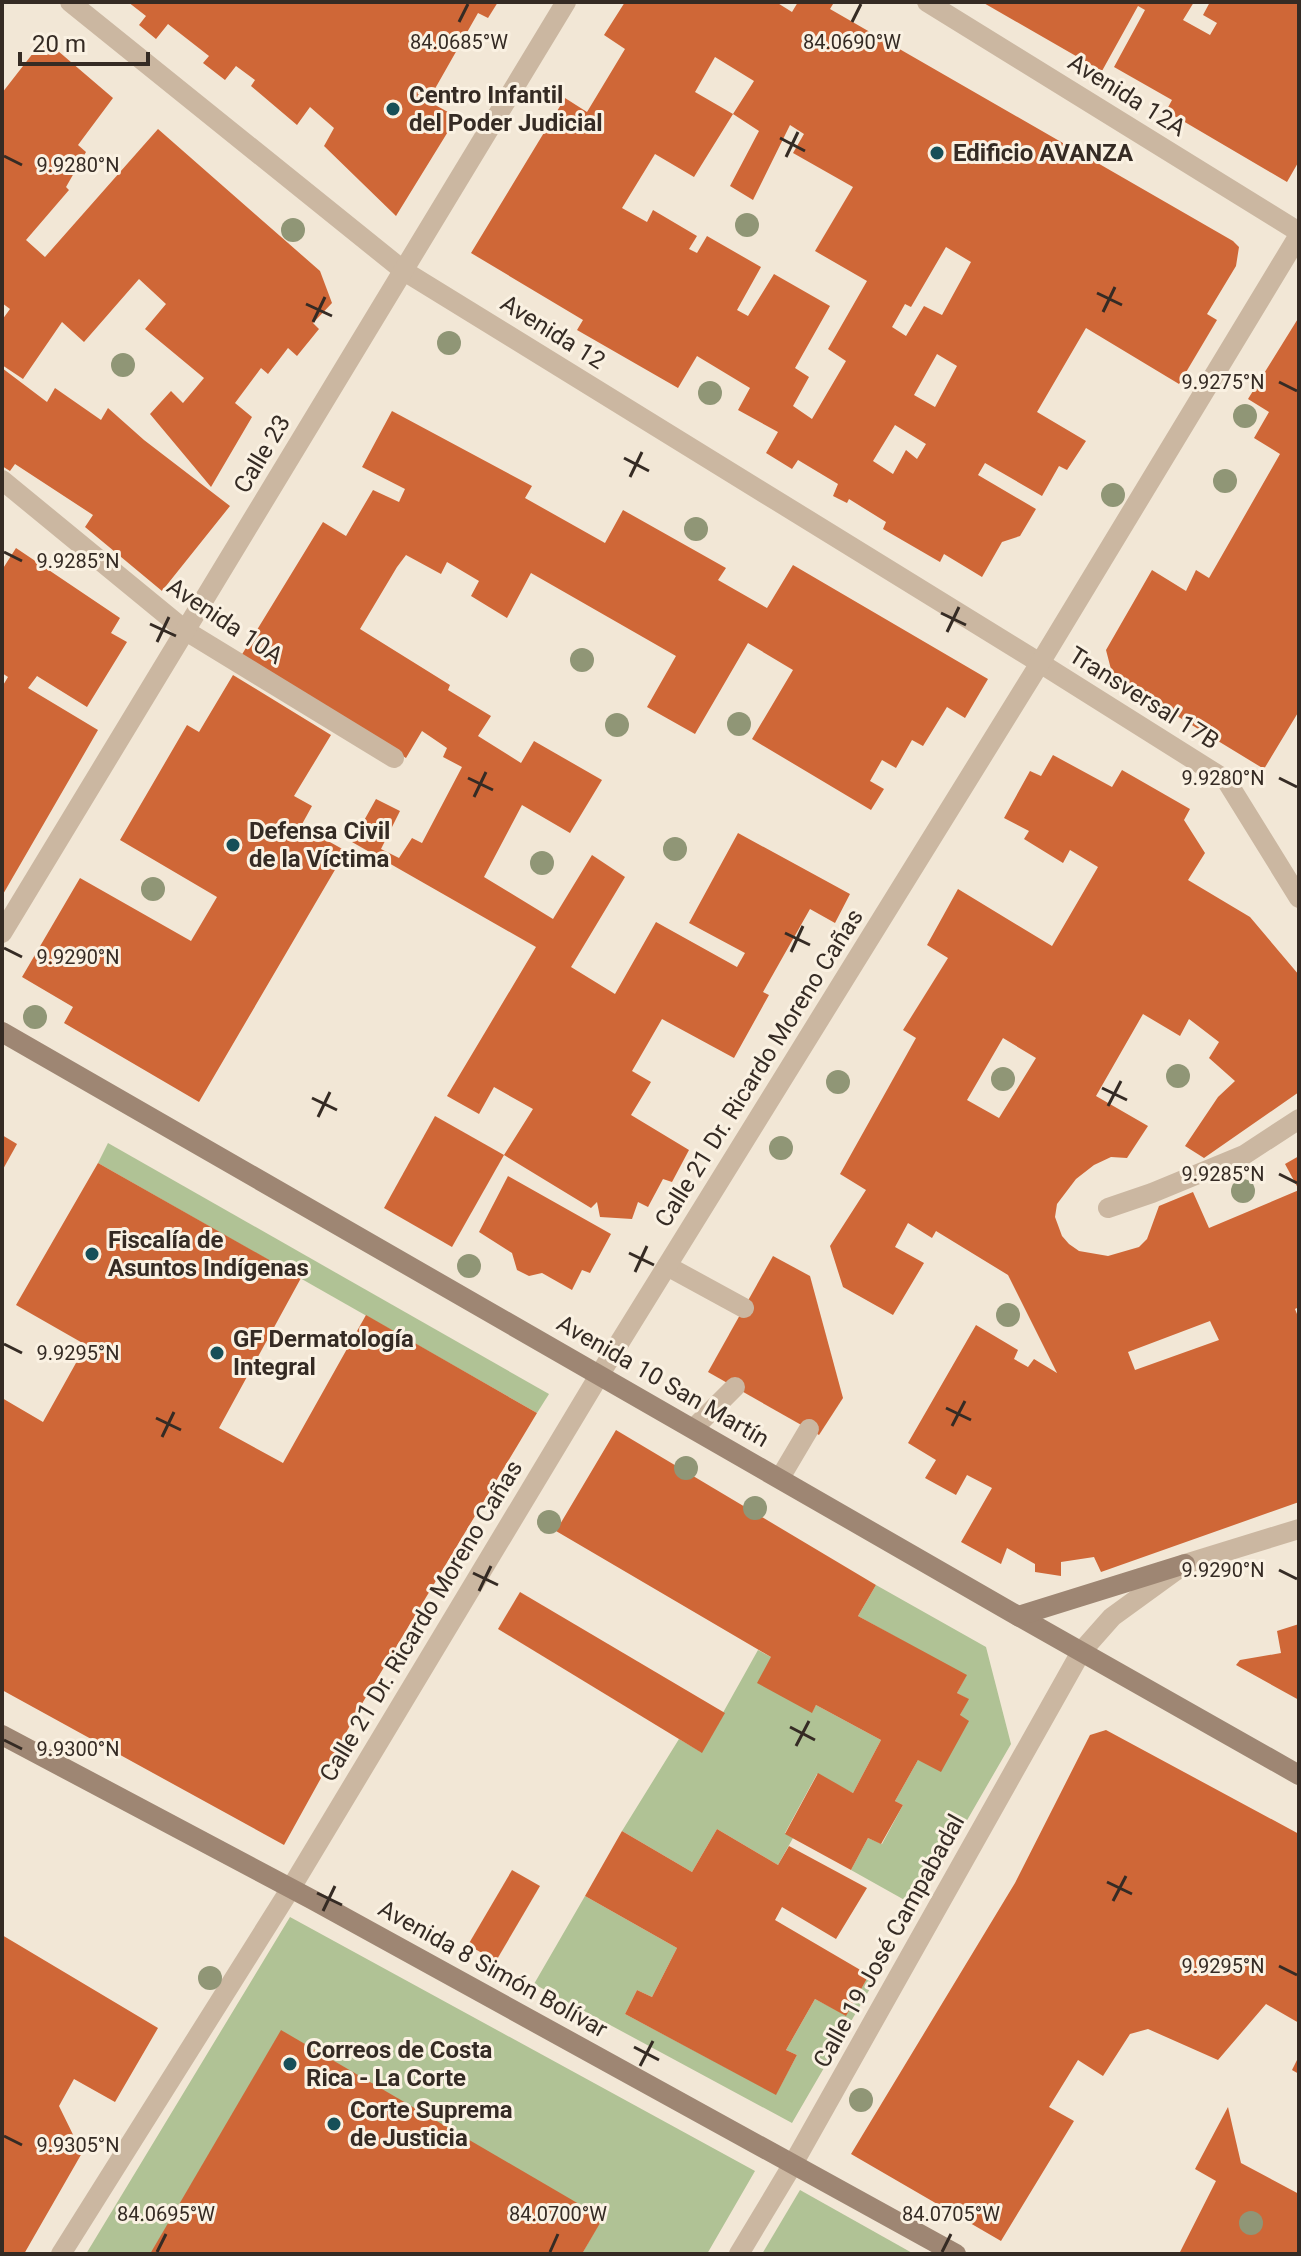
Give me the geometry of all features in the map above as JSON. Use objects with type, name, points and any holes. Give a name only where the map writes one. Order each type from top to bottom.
[{"type":"street","name":"Avenida 12","points":[[70,2],[404,271],[1040,663]]},
{"type":"street","name":"Calle 23","points":[[2,933],[566,2]]},
{"type":"street","name":"Avenida 12A","points":[[927,2],[1299,233]]},
{"type":"street","name":"Calle 21 Dr. Ricardo Moreno Cañas","points":[[61,2254],[291,1888],[600,1374],[1040,663],[1299,233]]},
{"type":"street","name":"Avenida 10A","points":[[2,480],[186,631],[394,758]]},
{"type":"street","name":"Transversal 17B","points":[[1040,663],[1226,780],[1299,898]]},
{"type":"street","name":"Avenida 10 San Martín","points":[[2,1032],[1299,1775]]},
{"type":"street","points":[[1108,1208],[1244,1155],[1299,1119]]},
{"type":"street","points":[[667,1266],[744,1308]]},
{"type":"street","points":[[694,1428],[735,1387]]},
{"type":"street","points":[[780,1478],[809,1429]]},
{"type":"street","name":"Calle 19 José Campabadal","points":[[739,2254],[793,2164],[1081,1652],[1112,1617],[1185,1564],[1299,1529]]},
{"type":"street","points":[[1018,1616],[1185,1564]]},
{"type":"street","name":"Avenida 8 Simón Bolívar","points":[[2,1735],[291,1888],[956,2254]]},
{"type":"green space","points":[[108,1143],[549,1394],[537,1413],[98,1163]]},
{"type":"green space","points":[[876,1585],[986,1647],[1011,1744],[917,1907],[851,1870],[868,1838],[882,1844],[903,1805],[895,1801],[918,1760],[960,1715],[968,1699],[957,1693],[966,1676],[858,1616]]},
{"type":"green space","points":[[758,1650],[771,1657],[812,1712],[816,1705],[881,1740],[853,1793],[817,1774],[785,1833],[793,1838],[778,1865],[717,1829],[692,1872],[622,1831],[679,1739],[701,1752]]},
{"type":"green space","points":[[585,1896],[677,1948],[652,1997],[637,1990],[625,2014],[776,2094],[797,2055],[786,2050],[815,1999],[846,2015],[869,1975],[875,1980],[792,2123],[534,1984]]},
{"type":"green space","points":[[290,1917],[755,2171],[707,2254],[582,2254],[602,2218],[150,2254],[86,2254]]},
{"type":"green space","points":[[800,2190],[914,2254],[762,2254]]},
{"type":"building","points":[[128,2],[498,2],[488,18],[478,13],[428,101],[457,117],[396,216],[324,146],[334,128],[310,107],[297,125],[251,86],[255,80],[236,66],[225,80],[203,63],[209,56],[168,24],[156,39],[139,25],[146,16]]},
{"type":"building","points":[[625,2],[776,2],[792,12],[798,2],[830,2],[833,4],[830,9],[1233,241],[1239,247],[1236,266],[1207,314],[1217,320],[1179,384],[1086,328],[1037,412],[1086,441],[1067,470],[1059,466],[1042,496],[985,463],[978,475],[1036,509],[1020,536],[1002,542],[982,577],[944,554],[940,562],[883,529],[886,522],[849,499],[847,503],[833,496],[838,484],[798,460],[792,469],[766,453],[778,432],[738,410],[750,388],[697,356],[678,388],[577,330],[583,320],[471,253],[565,98],[587,112],[625,49],[604,35]],"holes":[[[715,57],[754,81],[733,114],[695,92]],[[733,114],[759,131],[730,186],[753,200],[790,125],[804,134],[793,153],[853,187],[815,251],[867,281],[828,349],[846,361],[812,419],[793,406],[809,377],[795,368],[830,306],[774,274],[748,316],[737,310],[761,267],[707,236],[697,253],[689,249],[697,236],[653,210],[647,222],[622,208],[655,154],[694,177]],[[946,247],[971,262],[942,315],[924,306],[906,336],[892,327],[905,304],[911,307]],[[937,354],[957,366],[935,407],[914,395]],[[895,425],[926,444],[917,459],[906,450],[893,474],[873,461]]]},
{"type":"building","points":[[982,2],[1194,2],[1183,20],[1210,35],[1217,23],[1203,15],[1210,2],[1299,2],[1299,161],[1287,182],[1166,111],[1172,100],[1114,67],[1145,10],[1138,6],[1102,71]]},
{"type":"building","points":[[44,39],[113,98],[78,145],[86,152],[66,187],[69,190],[26,240],[45,257],[158,129],[320,271],[332,303],[313,323],[319,329],[297,356],[288,348],[268,374],[261,368],[235,403],[252,417],[211,487],[150,414],[171,391],[183,403],[204,378],[145,329],[166,304],[139,279],[84,342],[62,322],[23,379],[2,365],[2,320],[10,309],[2,303],[2,93]]},
{"type":"building","points":[[1299,317],[1299,711],[1264,769],[1113,677],[1106,650],[1152,570],[1186,591],[1196,570],[1209,578],[1280,454],[1254,438],[1269,412],[1248,399]]},
{"type":"building","points":[[2,368],[47,402],[55,388],[101,420],[108,408],[144,440],[230,506],[162,591],[85,527],[93,515],[15,464],[10,471],[2,466]]},
{"type":"building","points":[[392,411],[532,486],[525,498],[605,543],[623,510],[726,568],[718,580],[767,608],[793,565],[988,679],[965,718],[947,707],[923,746],[912,740],[896,768],[882,760],[870,781],[884,789],[871,810],[752,739],[793,670],[748,643],[695,734],[647,707],[676,656],[531,573],[507,618],[471,596],[479,581],[447,562],[441,574],[406,555],[397,567],[360,629],[450,685],[448,690],[491,716],[478,736],[521,763],[534,741],[602,780],[570,833],[522,805],[484,877],[553,919],[592,855],[625,877],[571,967],[615,994],[656,922],[737,967],[745,953],[689,923],[738,833],[850,894],[835,923],[810,909],[763,992],[769,995],[734,1058],[662,1019],[632,1071],[651,1082],[631,1115],[689,1150],[672,1182],[663,1179],[648,1207],[638,1202],[632,1219],[600,1217],[597,1202],[591,1208],[504,1155],[533,1109],[494,1087],[479,1114],[447,1096],[536,947],[352,842],[376,799],[400,811],[381,849],[399,858],[412,838],[422,843],[462,767],[443,757],[447,748],[422,731],[406,758],[241,656],[323,522],[346,536],[373,490],[399,502],[405,489],[362,467]]},
{"type":"building","points":[[16,548],[120,618],[111,633],[127,642],[87,707],[37,676],[28,688],[98,730],[2,896],[2,687],[8,677],[2,673],[2,570]]},
{"type":"building","points":[[233,675],[331,735],[294,796],[312,806],[301,826],[346,851],[199,1102],[64,1023],[73,1007],[22,977],[80,878],[191,941],[217,897],[120,840],[187,725],[199,732]]},
{"type":"building","points":[[1053,755],[1112,787],[1122,770],[1190,809],[1184,820],[1205,853],[1188,880],[1250,917],[1299,975],[1299,1092],[1204,1158],[1185,1146],[1218,1097],[1235,1081],[1209,1058],[1219,1042],[1189,1019],[1180,1036],[1143,1014],[1096,1096],[1148,1126],[1127,1158],[1111,1157],[1076,1179],[1057,1204],[1055,1217],[1062,1236],[1069,1244],[1079,1251],[1108,1256],[1139,1247],[1147,1239],[1159,1206],[1193,1192],[1209,1228],[1299,1190],[1299,1307],[1295,1309],[1299,1319],[1299,1502],[1101,1572],[1094,1557],[1061,1562],[1061,1576],[1035,1572],[1035,1564],[1007,1548],[1001,1564],[961,1542],[992,1488],[967,1475],[956,1495],[925,1478],[936,1460],[908,1443],[976,1325],[1018,1350],[1014,1359],[1028,1367],[1034,1359],[1057,1373],[1008,1275],[936,1231],[932,1238],[908,1223],[895,1247],[924,1263],[893,1315],[843,1287],[830,1246],[866,1190],[840,1174],[916,1038],[903,1030],[948,958],[927,945],[958,889],[1052,946],[1098,867],[1070,850],[1063,863],[1024,839],[1029,831],[1004,818],[1030,771],[1041,776]],"holes":[[[1003,1038],[1036,1058],[999,1118],[967,1100]],[[1210,1321],[1219,1340],[1135,1370],[1128,1352]]]},
{"type":"building","points":[[435,1116],[504,1155],[452,1247],[384,1208]]},
{"type":"building","points":[[2,1135],[17,1144],[2,1171]]},
{"type":"building","points":[[1299,1156],[1299,1190],[1285,1164]]},
{"type":"building","points":[[98,1163],[301,1278],[219,1428],[283,1463],[366,1315],[537,1413],[363,1702],[284,1845],[2,1690],[2,1398],[43,1422],[86,1345],[16,1305]]},
{"type":"building","points":[[508,1176],[611,1234],[590,1273],[582,1270],[572,1290],[542,1273],[529,1276],[517,1270],[512,1253],[479,1232]]},
{"type":"building","points":[[773,1256],[810,1276],[843,1398],[819,1435],[708,1372]]},
{"type":"building","points":[[616,1430],[876,1585],[858,1616],[967,1675],[957,1693],[969,1699],[960,1715],[969,1721],[941,1772],[918,1760],[895,1801],[903,1805],[881,1844],[868,1838],[851,1870],[785,1834],[818,1773],[853,1793],[881,1740],[816,1705],[812,1713],[757,1683],[771,1657],[556,1531]]},
{"type":"building","points":[[520,1592],[725,1713],[702,1753],[498,1629]]},
{"type":"building","points":[[1299,1624],[1299,1700],[1236,1665],[1240,1660],[1281,1653],[1277,1631]]},
{"type":"building","points":[[1106,1730],[1299,1834],[1299,2023],[1266,2004],[1218,2060],[1148,2029],[1130,2034],[1103,2076],[1078,2060],[1049,2107],[1074,2121],[1001,2241],[851,2154],[1015,1883],[1090,1735]]},
{"type":"building","points":[[717,1829],[778,1865],[789,1846],[867,1888],[836,1939],[782,1907],[775,1920],[869,1975],[846,2016],[815,1999],[786,2050],[797,2055],[776,2095],[625,2014],[637,1990],[652,1997],[677,1948],[585,1896],[622,1831],[692,1872]]},
{"type":"building","points":[[512,1870],[540,1886],[496,1961],[468,1945]]},
{"type":"building","points":[[2,1935],[158,2028],[115,2102],[74,2079],[59,2106],[82,2153],[24,2254],[2,2254]]},
{"type":"building","name":"Corte Suprema de Justicia","points":[[281,2030],[603,2218],[582,2254],[150,2254]]},
{"type":"building","points":[[1299,2056],[1299,2074],[1292,2070]]},
{"type":"building","points":[[1228,2107],[1241,2163],[1299,2194],[1299,2254],[1179,2254],[1216,2181],[1195,2169]]},
{"type":"place","name":"Centro Infantil del Poder Judicial","points":[[393,109]]},
{"type":"place","name":"Edificio AVANZA","points":[[937,153]]},
{"type":"place","name":"Defensa Civil de la Víctima","points":[[233,845]]},
{"type":"place","name":"Fiscalía de Asuntos Indígenas","points":[[92,1254]]},
{"type":"place","name":"GF Dermatología Integral","points":[[217,1353]]},
{"type":"place","name":"Correos de Costa Rica - La Corte","points":[[290,2064]]},
{"type":"place","name":"Corte Suprema de Justicia","points":[[334,2124]]}]
